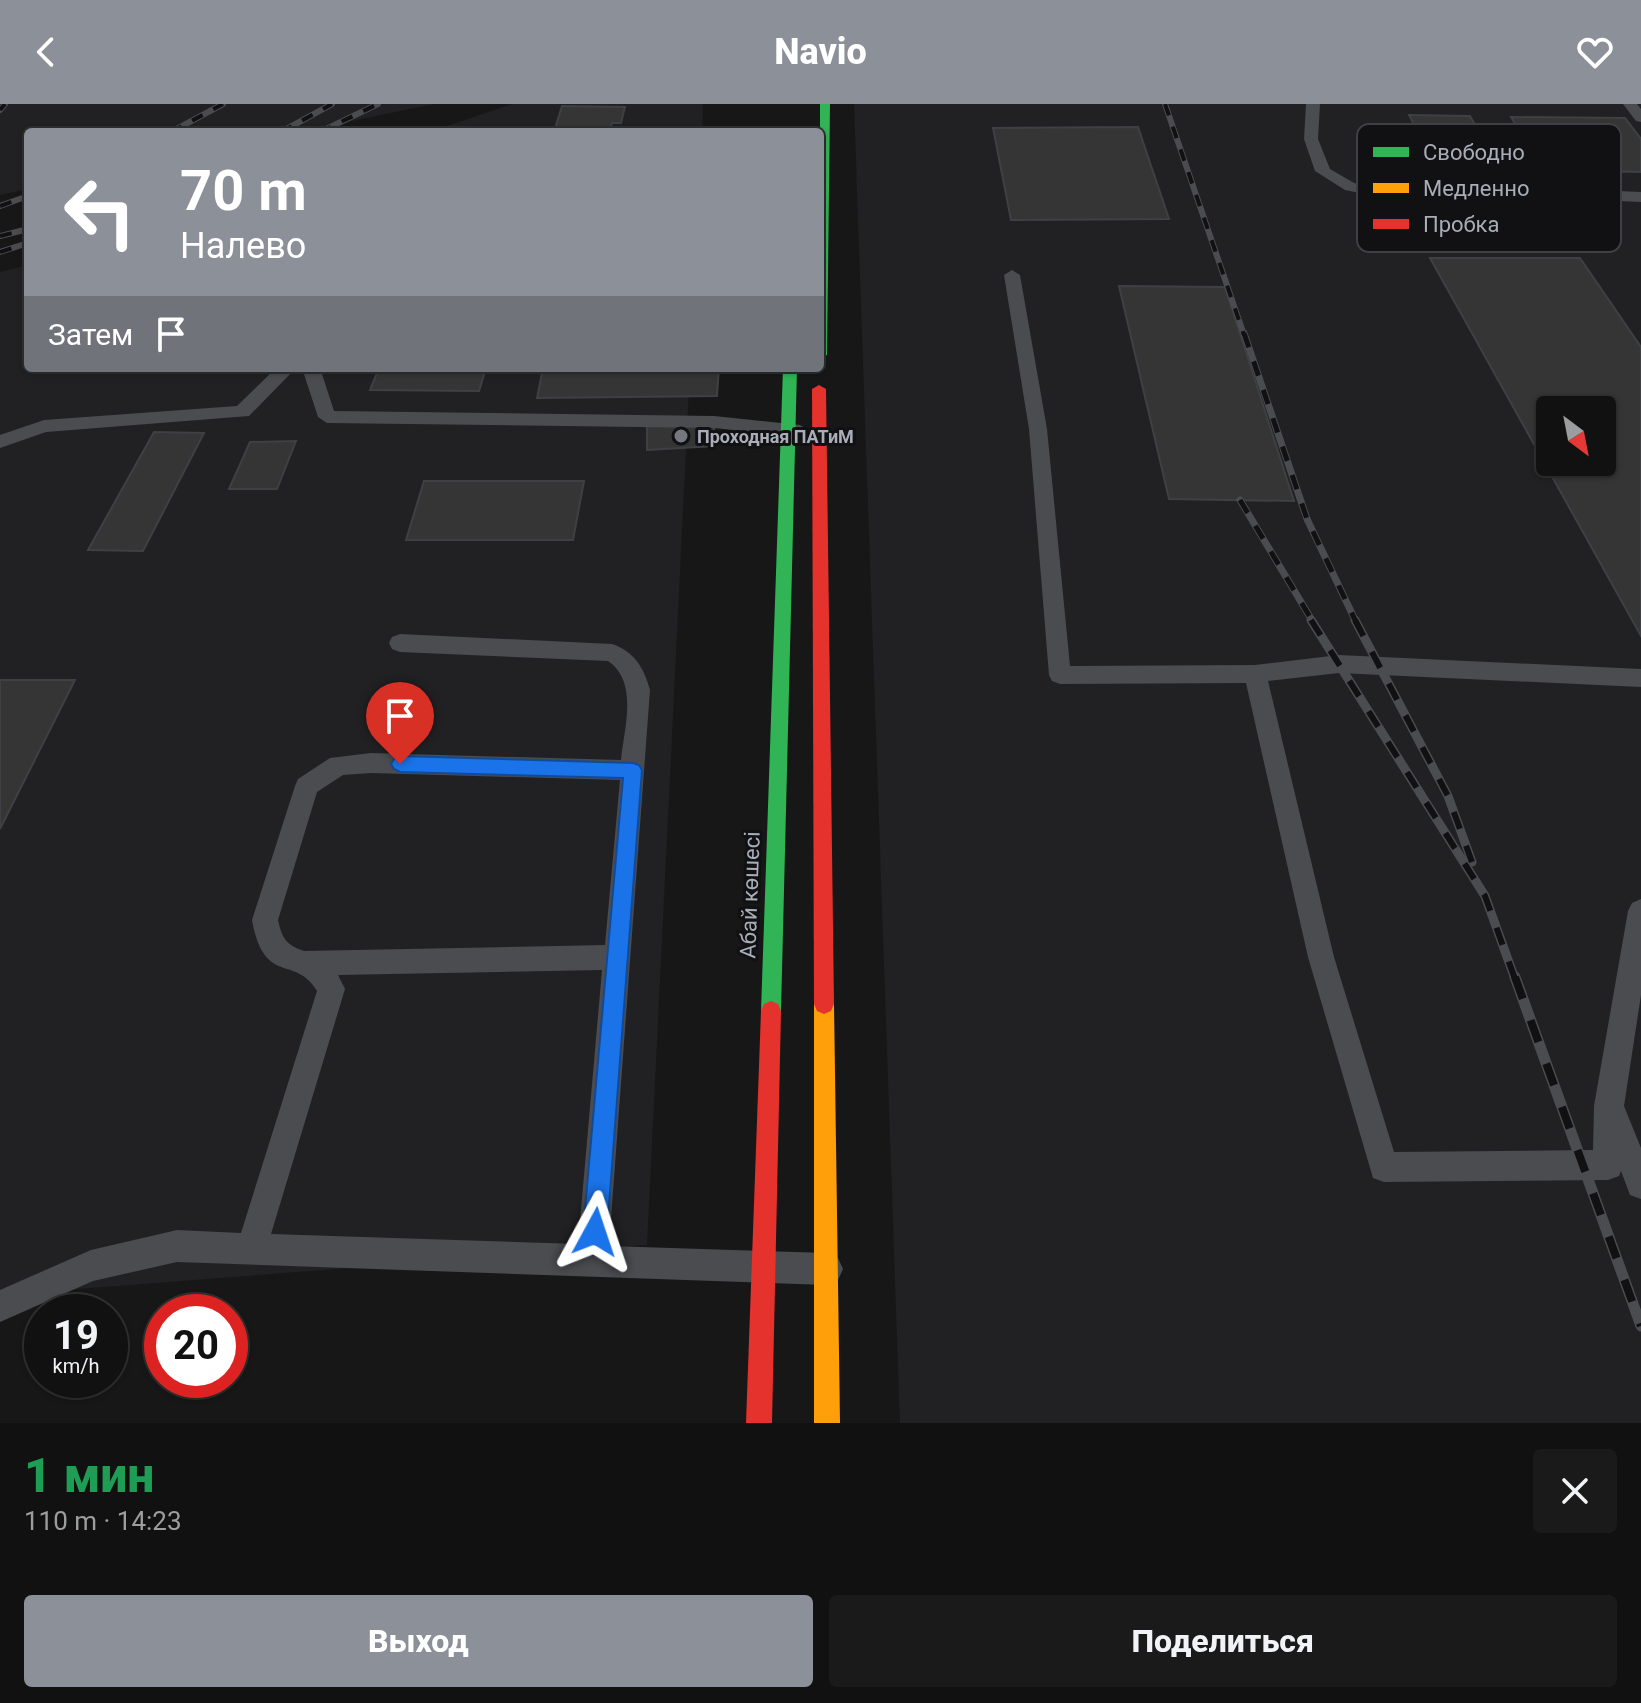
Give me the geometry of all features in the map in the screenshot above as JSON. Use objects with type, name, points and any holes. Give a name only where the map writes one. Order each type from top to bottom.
[{"type":"street","points":[[824,154],[825,104]]},
{"type":"street","name":"Абай көшесі","points":[[759,1423],[790,372]]},
{"type":"street","points":[[820,372],[827,1423]]},
{"type":"lane","points":[[1313,104],[1311,139],[1323,171],[1357,188]]},
{"type":"lane","points":[[1630,104],[1641,118]]},
{"type":"lane","points":[[1621,196],[1641,197]]},
{"type":"lane","points":[[1012,275],[1038,429],[1060,675],[1255,674],[1339,664],[1641,678]]},
{"type":"lane","points":[[0,442],[44,426],[242,412],[283,372]]},
{"type":"lane","points":[[312,372],[327,417],[714,422],[788,431],[818,431]]},
{"type":"lane","points":[[400,643],[612,653],[624,659],[633,670],[639,690],[592,1262]]},
{"type":"lane","points":[[1255,674],[1321,957],[1384,1167],[1608,1165],[1609,1106],[1641,911]]},
{"type":"lane","points":[[617,957],[305,963],[279,957],[267,942],[265,920],[307,786],[338,765],[371,763],[633,770]]},
{"type":"lane","points":[[251,1249],[329,1002],[331,989],[325,977],[305,963]]},
{"type":"lane","points":[[1609,1106],[1641,1184]]},
{"type":"lane","points":[[0,1306],[91,1266],[177,1246],[827,1269]]},
{"type":"shaded area","points":[[0,104],[434,104],[318,128],[24,128],[24,190],[0,195]]},
{"type":"shaded area","points":[[512,104],[703,104],[702,128],[441,128]]},
{"type":"shaded area","points":[[854,104],[1641,104],[1641,1423],[900,1423]]},
{"type":"shaded area","points":[[24,266],[24,372],[690,372],[647,1245],[0,1295],[0,272]]},
{"type":"building","points":[[562,106],[625,107],[621,123],[612,123],[610,128],[555,128]]},
{"type":"building","points":[[1409,115],[1470,116],[1475,124],[1414,124]]},
{"type":"building","points":[[1511,117],[1625,118],[1641,139],[1641,172],[1621,172],[1621,124],[1515,124]]},
{"type":"building","points":[[1138,127],[1169,219],[1011,220],[993,128]]},
{"type":"building","points":[[1430,258],[1580,258],[1641,347],[1641,636],[1552,476],[1616,476],[1616,396],[1536,396],[1536,448]]},
{"type":"building","points":[[1119,286],[1225,287],[1294,501],[1169,499]]},
{"type":"building","points":[[377,372],[485,372],[479,391],[370,390]]},
{"type":"building","points":[[542,372],[719,372],[717,396],[537,398]]},
{"type":"building","name":"Проходная ПАТиМ","points":[[714,422],[715,446],[647,450],[647,425]]},
{"type":"building","points":[[154,432],[204,433],[143,551],[88,550]]},
{"type":"building","points":[[296,441],[277,489],[229,489],[250,442]]},
{"type":"building","points":[[424,481],[584,481],[573,540],[406,540]]},
{"type":"building","points":[[0,680],[75,680],[0,829]]},
{"type":"railway","points":[[0,110],[5,104]]},
{"type":"railway","points":[[178,128],[223,104]]},
{"type":"railway","points":[[288,128],[332,104]]},
{"type":"railway","points":[[328,128],[378,104]]},
{"type":"railway","points":[[1165,104],[1244,335]]},
{"type":"railway","points":[[0,206],[24,197]]},
{"type":"railway","points":[[0,236],[24,230]]},
{"type":"railway","points":[[0,252],[24,244]]},
{"type":"railway","points":[[1244,333],[1307,519],[1355,621]]},
{"type":"railway","points":[[1240,500],[1313,622]]},
{"type":"railway","points":[[1311,620],[1485,896],[1515,979]]},
{"type":"railway","points":[[1355,621],[1448,796],[1472,862]]},
{"type":"railway","points":[[1515,977],[1641,1326]]},
{"type":"traffic: fast","points":[[824,154],[825,104]]},
{"type":"traffic: fast","points":[[771,1011],[790,372]]},
{"type":"traffic: slow","points":[[824,1004],[827,1423]]},
{"type":"traffic: jam","points":[[819,389],[824,1004]]},
{"type":"traffic: jam","points":[[759,1423],[771,1011]]},
{"type":"place","name":"Проходная ПАТиМ","points":[[681,436]]},
{"type":"route","points":[[400,764],[633,770],[595,1232]]}]
